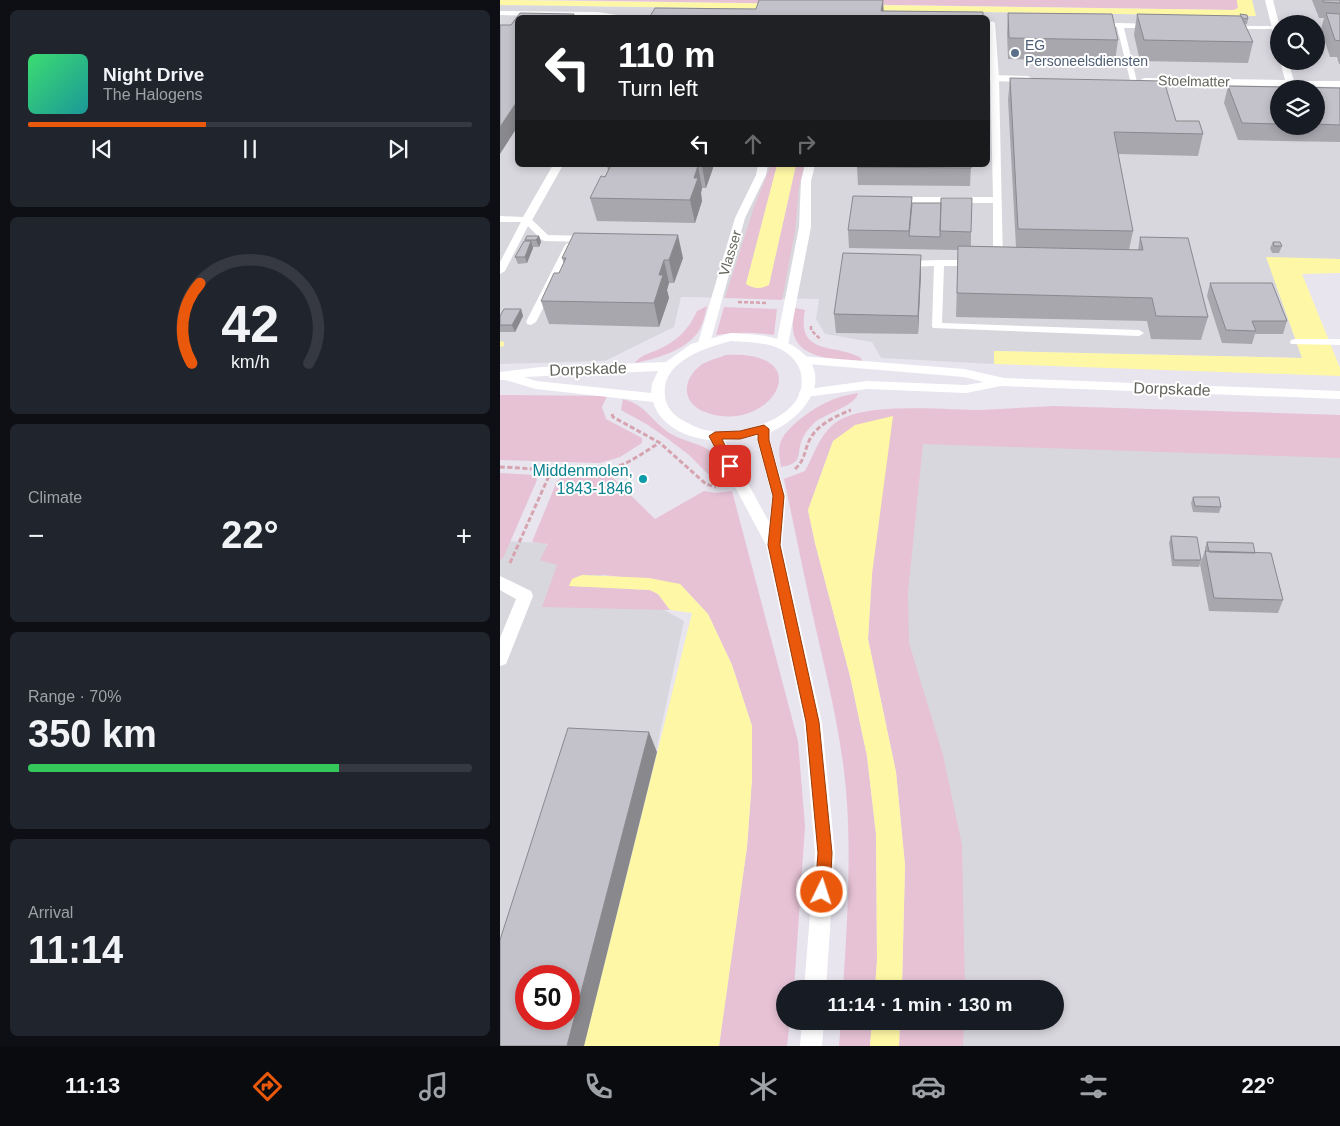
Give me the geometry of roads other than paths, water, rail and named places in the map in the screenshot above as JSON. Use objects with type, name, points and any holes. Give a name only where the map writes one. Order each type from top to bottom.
[{"type":"street","points":[[1269,0],[1273,15]]},
{"type":"street","points":[[500,13],[606,15]]},
{"type":"street","points":[[991,78],[1043,79]]},
{"type":"street","name":"Stoelmatter","points":[[1129,80],[1270,83]]},
{"type":"street","name":"Stoelmatter","points":[[1325,84],[1340,84]]},
{"type":"street","points":[[500,219],[527,220],[557,167]]},
{"type":"street","name":"Vlasser","points":[[704,343],[740,218],[763,167]]},
{"type":"street","points":[[782,345],[805,227],[806,181],[810,167]]},
{"type":"street","points":[[731,337],[758,338],[782,345],[802,360],[807,370],[809,381],[806,393],[798,407],[783,419],[764,429],[740,435],[715,436],[697,433],[682,427],[669,419],[661,409],[657,398],[657,387],[661,376],[668,366],[684,353],[704,343],[731,337]]},
{"type":"street","name":"Dorpskade","points":[[802,360],[964,373],[1004,382],[1340,395]]},
{"type":"street","name":"Dorpskade","points":[[504,377],[541,370],[668,366]]},
{"type":"street","name":"Dorpskade","points":[[504,377],[536,385],[657,398]]},
{"type":"street","name":"Dorpskade","points":[[806,393],[867,385],[966,389],[1004,382]]},
{"type":"street","points":[[764,429],[764,440],[778,496],[774,545],[812,722],[825,853],[816,980]]},
{"type":"street","points":[[715,436],[742,490],[774,545]]},
{"type":"street","points":[[500,659],[525,596],[501,582]]},
{"type":"street","points":[[811,1046],[812,1030]]},
{"type":"lane","points":[[891,264],[998,263],[997,200],[992,136],[990,23],[1002,23]]},
{"type":"lane","points":[[1090,25],[1159,26]]},
{"type":"lane","points":[[1120,25],[1129,80]]},
{"type":"lane","points":[[1227,27],[1270,28]]},
{"type":"lane","points":[[890,200],[997,200]]},
{"type":"lane","points":[[500,271],[527,220],[545,238],[593,239]]},
{"type":"lane","points":[[530,322],[574,239]]},
{"type":"lane","points":[[939,263],[937,326],[1139,334]]},
{"type":"lane","points":[[1295,342],[1339,342]]},
{"type":"place","name":"EG Personeelsdiensten","points":[[1015,53]]},
{"type":"place","name":"Middenmolen, 1843-1846","points":[[643,479]]}]
